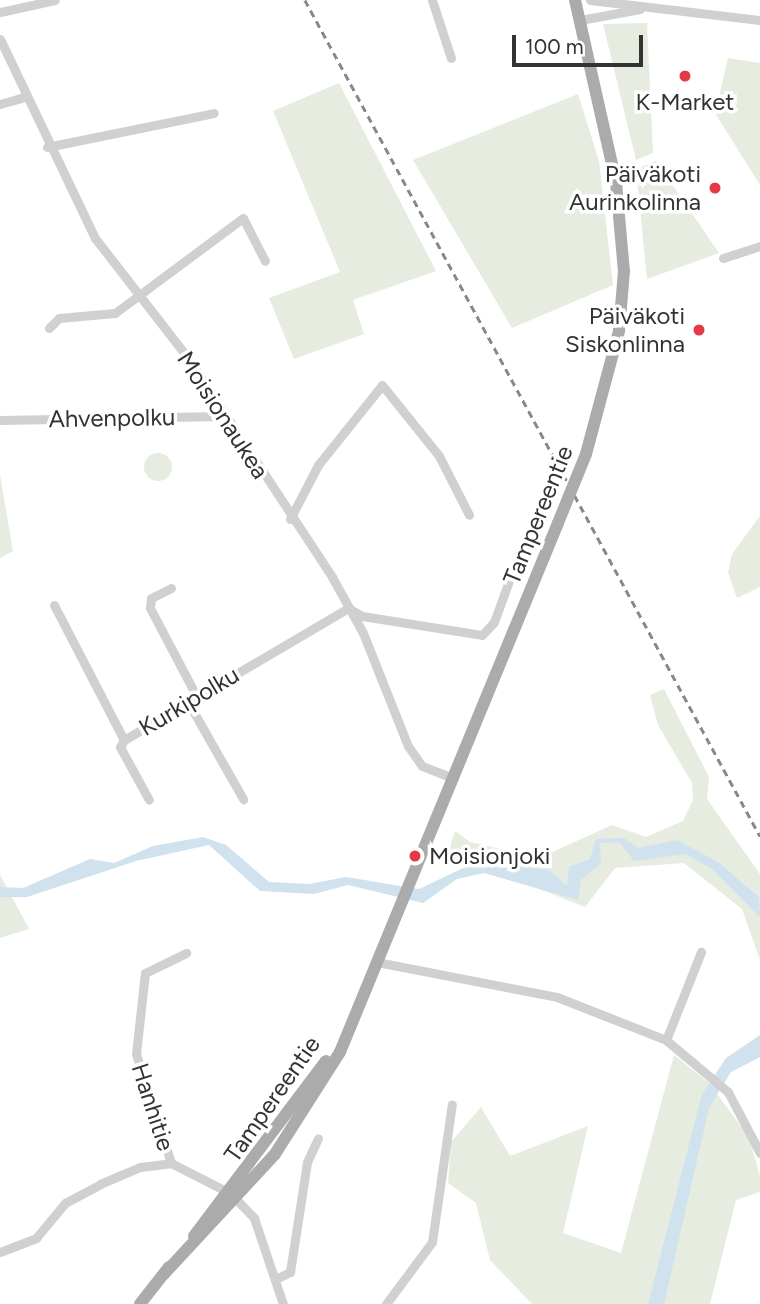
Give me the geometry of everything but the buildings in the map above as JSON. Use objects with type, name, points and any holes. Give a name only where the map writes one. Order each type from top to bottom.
[{"type":"main road","name":"Tampereentie","points":[[234,1197],[302,1101],[352,1019],[414,875],[586,454],[619,331],[624,271],[616,182],[575,0]]},
{"type":"main road","points":[[140,1304],[234,1197]]},
{"type":"street","points":[[0,12],[55,0]]},
{"type":"street","points":[[432,0],[451,58]]},
{"type":"street","points":[[590,0],[760,20]]},
{"type":"street","points":[[580,20],[645,8]]},
{"type":"street","name":"Moisionaukea","points":[[0,39],[47,147],[95,238],[223,416],[348,608],[408,746],[422,766],[453,778]]},
{"type":"street","points":[[0,104],[24,97]]},
{"type":"street","points":[[47,147],[214,113]]},
{"type":"street","points":[[50,328],[59,318],[115,313],[140,299],[243,218],[265,261]]},
{"type":"street","points":[[723,258],[760,246]]},
{"type":"street","points":[[290,519],[318,465],[382,385],[439,456],[469,515]]},
{"type":"street","name":"Ahvenpolku","points":[[0,420],[223,416]]},
{"type":"street","points":[[348,608],[362,616],[482,635],[494,622],[514,567]]},
{"type":"street","points":[[171,588],[151,598],[150,608],[243,799]]},
{"type":"street","name":"Kurkipolku","points":[[54,605],[124,740],[348,608]]},
{"type":"street","points":[[124,740],[120,747],[149,800]]},
{"type":"street","points":[[666,1040],[702,952]]},
{"type":"street","name":"Hanhitie","points":[[171,1163],[136,1054],[145,973],[186,953]]},
{"type":"street","points":[[377,962],[557,997],[666,1040],[722,1085],[760,1153]]},
{"type":"street","points":[[386,1304],[432,1242],[452,1104]]},
{"type":"street","points":[[276,1279],[290,1272],[307,1162],[318,1138]]},
{"type":"street","points":[[0,1252],[36,1238],[65,1203],[140,1167],[171,1163],[234,1197]]},
{"type":"street","name":"Tampereentie","points":[[234,1197],[254,1218],[283,1304]]},
{"type":"shaded area","points":[[647,23],[653,153],[636,160],[603,24]]},
{"type":"shaded area","points":[[728,58],[760,63],[760,185],[715,113]]},
{"type":"shaded area","points":[[339,83],[436,271],[353,300],[364,334],[294,359],[269,298],[340,272],[273,111]]},
{"type":"shaded area","points":[[578,94],[599,161],[613,285],[512,328],[413,160]]},
{"type":"shaded area","points":[[656,161],[719,253],[647,279],[636,169]]},
{"type":"shaded area","points":[[158,453],[168,457],[172,467],[168,477],[158,481],[148,477],[144,467],[148,457]]},
{"type":"shaded area","points":[[0,475],[13,551],[0,558]]},
{"type":"shaded area","points":[[760,516],[760,587],[737,598],[728,572],[732,554]]},
{"type":"shaded area","points":[[664,689],[709,777],[707,799],[760,874],[760,960],[742,909],[684,863],[615,868],[585,907],[448,853],[455,831],[470,842],[539,858],[612,825],[646,837],[683,821],[693,800],[692,783],[658,725],[650,695]]},
{"type":"shaded area","points":[[0,875],[29,929],[0,938]]},
{"type":"shaded area","points":[[674,1055],[708,1082],[749,1137],[760,1176],[760,1192],[736,1200],[710,1304],[532,1304],[490,1260],[476,1203],[448,1183],[451,1142],[481,1107],[510,1156],[588,1126],[563,1233],[621,1253]]},
{"type":"water","points":[[203,837],[226,845],[269,882],[309,884],[346,877],[419,889],[480,860],[549,870],[567,886],[569,867],[590,859],[596,839],[624,838],[638,848],[677,840],[718,862],[759,897],[760,917],[713,870],[686,854],[634,861],[619,842],[600,843],[601,863],[581,880],[578,900],[484,873],[457,879],[423,903],[348,885],[314,894],[260,891],[209,845],[136,861],[27,897],[0,897],[0,887],[23,888],[90,859],[114,863],[153,846]]},
{"type":"water","points":[[760,1035],[760,1057],[731,1072],[709,1108],[664,1304],[648,1304],[702,1094],[726,1058]]},
{"type":"railway","points":[[305,0],[760,836]]},
{"type":"place","name":"K-Market","points":[[685,76]]},
{"type":"place","name":"Päiväkoti Aurinkolinna","points":[[715,188]]},
{"type":"place","name":"Päiväkoti Siskonlinna","points":[[699,330]]},
{"type":"place","name":"Moisionjoki","points":[[415,856]]}]
